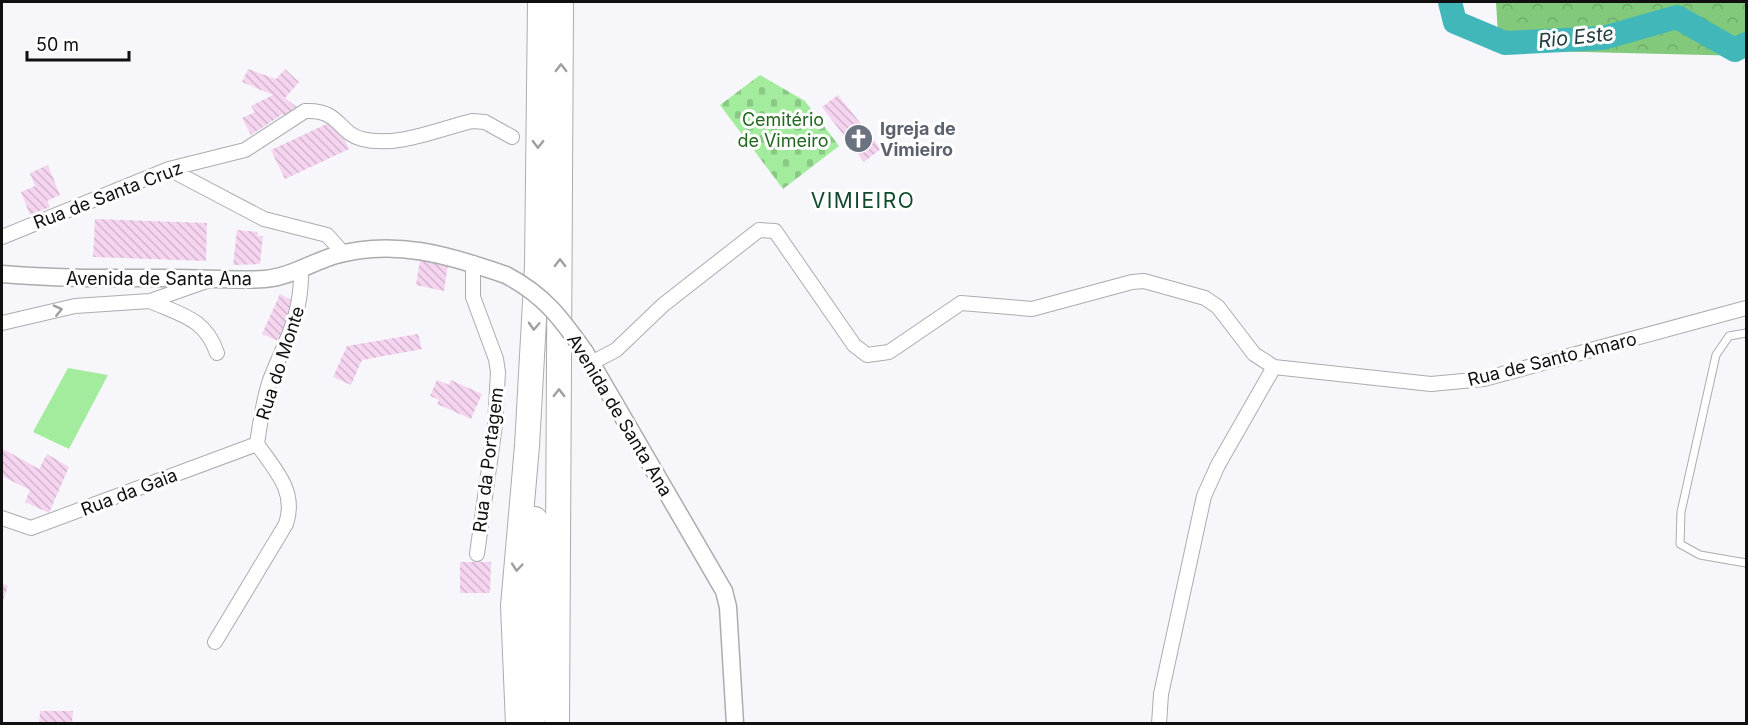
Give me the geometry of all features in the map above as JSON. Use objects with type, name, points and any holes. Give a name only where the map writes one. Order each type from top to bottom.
[{"type":"highway","points":[[519,723],[513,606],[527,446],[537,266],[540,2]]},
{"type":"highway","points":[[557,723],[561,2]]},
{"type":"highway","points":[[545,723],[545,508],[559,443]]},
{"type":"highway","points":[[527,446],[535,486],[533,723]]},
{"type":"street","name":"Rua de Santa Cruz","points":[[2,237],[169,169],[245,150],[308,111],[333,116],[353,136],[372,141],[392,140],[472,122],[485,122],[512,137]]},
{"type":"street","points":[[169,169],[264,219],[327,235],[344,254]]},
{"type":"street","points":[[589,357],[616,350],[663,305],[759,230],[765,229],[775,231],[854,345],[867,355],[889,352],[960,303],[1032,309],[1132,282],[1144,281],[1205,298],[1218,307],[1254,354],[1274,367],[1218,465],[1204,496],[1161,694],[1159,723]]},
{"type":"street","name":"Avenida de Santa Ana","points":[[2,274],[52,279],[266,279],[301,270],[362,249],[395,247],[435,252],[473,263],[528,286],[555,309],[589,357],[724,591],[728,607],[735,723]]},
{"type":"street","name":"Rua da Portagem","points":[[473,263],[473,297],[496,359],[498,372],[495,425],[477,554]]},
{"type":"street","name":"Rua do Monte","points":[[215,642],[286,524],[290,508],[286,486],[257,444],[269,383],[296,320],[302,296],[301,270]]},
{"type":"street","points":[[2,323],[75,306],[150,300],[216,278]]},
{"type":"street","points":[[150,300],[204,327],[211,335],[217,353]]},
{"type":"street","name":"Rua de Santo Amaro","points":[[1274,367],[1431,384],[1456,383],[1484,379],[1746,308]]},
{"type":"street","name":"Rua da Gaia","points":[[2,518],[31,528],[257,444]]},
{"type":"lane","points":[[1746,333],[1729,336],[1716,355],[1681,512],[1680,544],[1700,555],[1746,563]]},
{"type":"green space","points":[[1496,2],[1746,2],[1746,56],[1499,50]]},
{"type":"green space","name":"Cemitério de Vimeiro","points":[[760,75],[805,101],[839,146],[783,189],[720,105]]},
{"type":"green space","points":[[68,368],[108,375],[69,449],[33,432]]},
{"type":"building","points":[[248,69],[276,79],[285,69],[299,82],[285,98],[298,108],[285,118],[283,114],[251,135],[242,118],[255,112],[251,106],[273,95],[242,82]]},
{"type":"building","name":"Igreja de Vimieiro","points":[[838,95],[881,149],[864,162],[822,107]]},
{"type":"building","points":[[335,120],[349,149],[285,179],[271,150]]},
{"type":"building","points":[[48,165],[60,195],[47,201],[50,207],[30,215],[21,192],[35,186],[30,173]]},
{"type":"building","points":[[95,219],[207,223],[206,261],[93,257]]},
{"type":"building","points":[[237,230],[258,232],[258,236],[263,236],[260,264],[233,265]]},
{"type":"building","points":[[420,260],[448,264],[444,291],[416,285]]},
{"type":"building","points":[[280,294],[295,302],[278,341],[262,334]]},
{"type":"building","points":[[418,334],[422,349],[362,360],[351,385],[333,377],[347,346]]},
{"type":"building","points":[[437,380],[449,385],[451,380],[482,394],[471,419],[437,404],[439,400],[430,396]]},
{"type":"building","points":[[3,449],[39,469],[47,454],[69,467],[49,513],[25,502],[30,490],[2,476]]},
{"type":"building","points":[[460,562],[491,562],[490,593],[460,593]]},
{"type":"building","points":[[2,583],[8,586],[2,604]]},
{"type":"building","points":[[40,711],[73,711],[72,724],[39,724]]},
{"type":"waterway","name":"Rio Este","points":[[1450,2],[1455,22],[1505,43],[1603,38],[1677,17],[1735,50],[1746,44]]},
{"type":"place","name":"Igreja de Vimieiro","points":[[859,138]]},
{"type":"district","name":"VIMIEIRO","points":[[863,200]]}]
